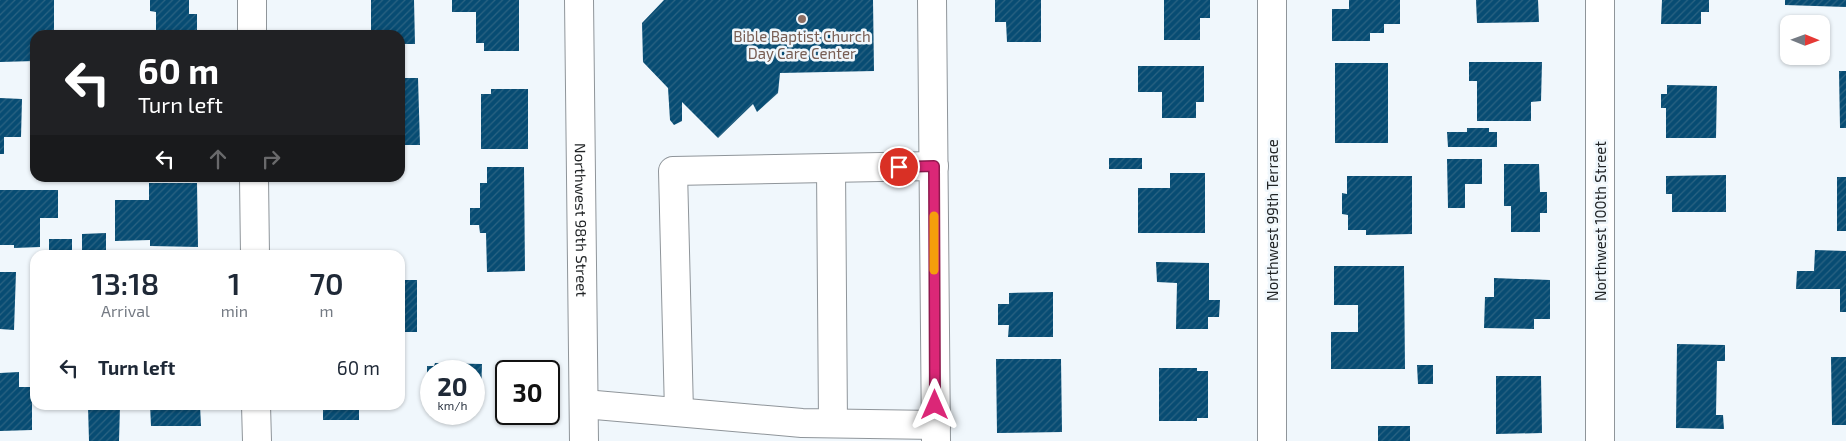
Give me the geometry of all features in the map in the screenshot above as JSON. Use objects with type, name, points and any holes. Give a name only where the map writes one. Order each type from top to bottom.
[{"type":"street","points":[[252,0],[252,30]]},
{"type":"street","name":"Northwest 98th Street","points":[[579,0],[584,441]]},
{"type":"street","points":[[584,404],[802,423],[833,423],[936,433],[932,0]]},
{"type":"street","name":"Northwest 99th Terrace","points":[[1272,0],[1272,441]]},
{"type":"street","name":"Northwest 100th Street","points":[[1600,0],[1600,441]]},
{"type":"street","points":[[679,412],[673,171],[934,166]]},
{"type":"street","points":[[831,168],[833,423]]},
{"type":"street","points":[[254,182],[255,250]]},
{"type":"street","points":[[256,410],[257,441]]},
{"type":"building","points":[[0,0],[54,0],[54,30],[30,30],[30,61],[0,62]]},
{"type":"building","points":[[150,0],[189,0],[189,14],[197,14],[197,30],[156,30],[156,12],[150,11]]},
{"type":"building","points":[[371,0],[414,0],[415,44],[405,44],[405,30],[371,30]]},
{"type":"building","points":[[452,0],[519,0],[519,51],[484,51],[484,43],[476,43],[476,12],[452,12]]},
{"type":"building","points":[[664,0],[873,0],[874,71],[780,73],[778,93],[757,112],[753,104],[718,138],[682,102],[682,121],[674,125],[670,120],[668,88],[643,62],[642,23]]},
{"type":"building","points":[[995,0],[1041,0],[1041,42],[1007,42],[1006,22],[995,22]]},
{"type":"building","points":[[1164,0],[1210,0],[1210,18],[1200,18],[1200,40],[1164,40]]},
{"type":"building","points":[[1349,0],[1400,0],[1400,24],[1384,24],[1384,33],[1370,33],[1370,41],[1332,41],[1332,9],[1349,9]]},
{"type":"building","points":[[1476,0],[1538,0],[1539,22],[1477,23]]},
{"type":"building","points":[[1662,0],[1709,0],[1709,12],[1701,12],[1701,24],[1661,24]]},
{"type":"building","points":[[1785,0],[1846,0],[1846,7],[1785,5]]},
{"type":"building","points":[[1469,62],[1542,62],[1541,101],[1531,102],[1531,121],[1477,121],[1477,81],[1469,81]]},
{"type":"building","points":[[1335,63],[1388,63],[1388,143],[1335,143]]},
{"type":"building","points":[[1138,66],[1204,66],[1204,102],[1196,102],[1196,118],[1162,118],[1162,92],[1138,92]]},
{"type":"building","points":[[1839,71],[1846,71],[1846,128],[1840,128]]},
{"type":"building","points":[[405,78],[418,78],[420,145],[405,145]]},
{"type":"building","points":[[1667,85],[1717,86],[1716,138],[1666,138],[1666,108],[1661,108],[1661,94],[1667,94]]},
{"type":"building","points":[[491,89],[528,89],[528,149],[481,149],[481,94],[491,94]]},
{"type":"building","points":[[0,98],[22,99],[21,137],[4,137],[4,154],[0,154]]},
{"type":"building","points":[[1467,128],[1489,128],[1489,132],[1497,132],[1497,147],[1448,147],[1447,132],[1467,132]]},
{"type":"building","points":[[1109,158],[1142,158],[1142,169],[1109,169]]},
{"type":"building","points":[[1447,159],[1482,159],[1482,184],[1465,184],[1465,208],[1448,208]]},
{"type":"building","points":[[1504,164],[1539,164],[1540,192],[1547,192],[1547,213],[1540,213],[1540,232],[1511,232],[1511,206],[1504,206]]},
{"type":"building","points":[[487,167],[524,167],[525,271],[487,272],[486,233],[480,233],[479,225],[470,225],[470,208],[480,208],[480,183],[487,183]]},
{"type":"building","points":[[1170,173],[1205,173],[1205,233],[1138,233],[1138,188],[1170,188]]},
{"type":"building","points":[[1726,175],[1726,212],[1672,212],[1672,194],[1666,194],[1666,176]]},
{"type":"building","points":[[1347,176],[1412,176],[1412,234],[1366,235],[1366,230],[1348,230],[1348,215],[1342,214],[1342,193],[1347,194]]},
{"type":"building","points":[[1837,177],[1846,177],[1846,231],[1837,231]]},
{"type":"building","points":[[149,183],[197,183],[198,247],[150,246],[150,240],[115,241],[115,200],[149,200]]},
{"type":"building","points":[[0,190],[58,190],[58,218],[40,218],[40,247],[14,248],[14,245],[0,245]]},
{"type":"building","points":[[106,233],[106,250],[82,250],[82,234]]},
{"type":"building","points":[[49,239],[72,239],[72,250],[49,250]]},
{"type":"building","points":[[1815,250],[1846,251],[1846,312],[1840,312],[1840,289],[1796,289],[1797,271],[1814,271]]},
{"type":"building","points":[[1156,262],[1209,263],[1209,300],[1220,300],[1219,317],[1208,317],[1208,329],[1176,329],[1177,283],[1157,282]]},
{"type":"building","points":[[1334,266],[1404,266],[1405,369],[1331,369],[1331,332],[1358,332],[1358,305],[1334,305]]},
{"type":"building","points":[[0,272],[16,272],[14,330],[0,329]]},
{"type":"building","points":[[1494,278],[1550,280],[1550,319],[1534,319],[1534,329],[1484,328],[1485,297],[1494,297]]},
{"type":"building","points":[[405,280],[417,280],[417,332],[405,332]]},
{"type":"building","points":[[1053,292],[1053,337],[1008,337],[1009,325],[998,325],[998,304],[1009,304],[1009,293]]},
{"type":"building","points":[[1677,344],[1725,345],[1725,361],[1717,361],[1716,415],[1723,415],[1724,429],[1676,428]]},
{"type":"building","points":[[1831,357],[1846,357],[1846,425],[1832,425]]},
{"type":"building","points":[[996,359],[1061,359],[1062,432],[997,433]]},
{"type":"building","points":[[1417,365],[1433,365],[1433,384],[1418,384]]},
{"type":"building","points":[[1159,368],[1197,368],[1197,371],[1208,371],[1208,418],[1197,418],[1197,421],[1159,421]]},
{"type":"building","points":[[19,372],[19,387],[30,387],[32,430],[0,431],[0,373]]},
{"type":"building","points":[[1496,376],[1541,376],[1542,433],[1496,434]]},
{"type":"building","points":[[88,410],[120,410],[119,441],[89,441]]},
{"type":"building","points":[[150,410],[200,410],[201,426],[151,426]]},
{"type":"building","points":[[323,410],[359,410],[359,420],[323,420]]},
{"type":"building","points":[[1378,426],[1410,426],[1410,441],[1378,441]]},
{"type":"slow traffic","points":[[934,216],[934,270]]},
{"type":"place","name":"Bible Baptist Church Day Care Center","points":[[802,19]]},
{"type":"route","points":[[899,167],[934,166],[935,405]]}]
